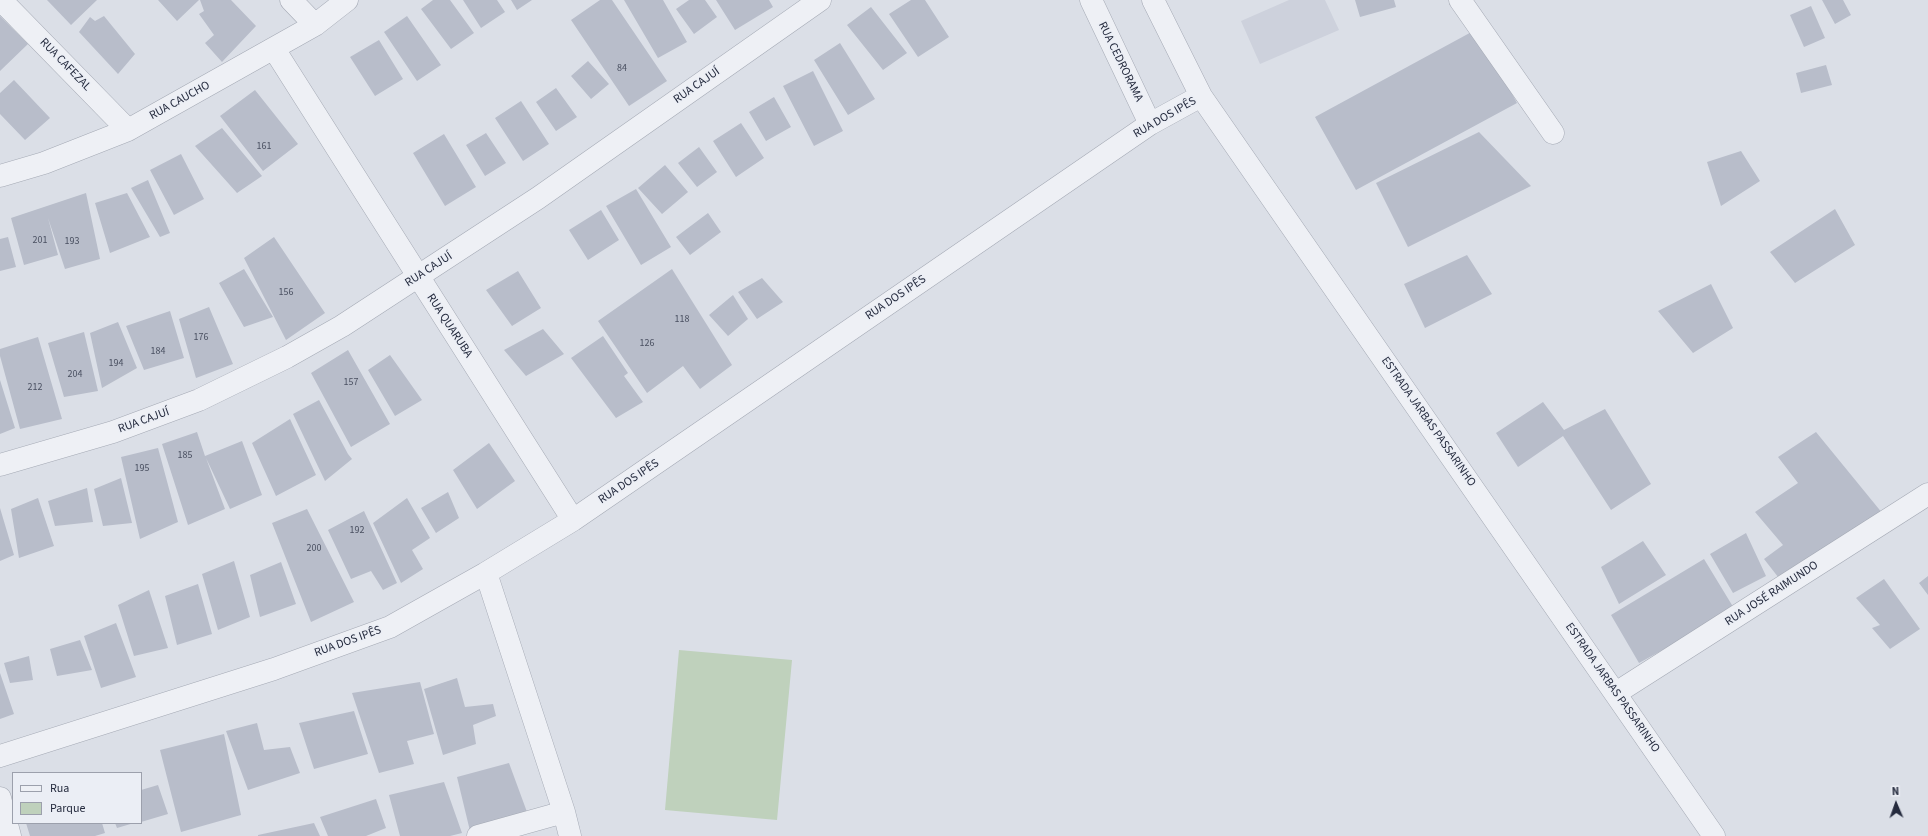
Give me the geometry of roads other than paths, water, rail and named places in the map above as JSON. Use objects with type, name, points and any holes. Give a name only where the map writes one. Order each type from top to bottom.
[{"type":"street","name":"RUA CAFEZAL","points":[[1,0],[128,130]]},
{"type":"street","points":[[291,0],[316,25]]},
{"type":"street","name":"RUA CAUCHO","points":[[0,176],[44,163],[128,130],[316,25],[347,0]]},
{"type":"street","name":"RUA CAJUÍ","points":[[0,465],[113,432],[199,400],[287,357],[329,334],[418,278],[538,198],[820,0]]},
{"type":"street","name":"RUA CEDRORAMA","points":[[1091,0],[1150,124]]},
{"type":"street","name":"ESTRADA JARBAS PASSARINHO","points":[[1153,0],[1201,96],[1714,836]]},
{"type":"street","points":[[1460,0],[1553,133]]},
{"type":"street","name":"RUA QUARUBA","points":[[274,49],[573,520]]},
{"type":"street","name":"RUA DOS IPÊS","points":[[0,756],[274,669],[390,627],[486,573],[573,520],[1150,124],[1201,96]]},
{"type":"street","name":"RUA JOSÉ RAIMUNDO","points":[[1616,693],[1928,494]]},
{"type":"street","points":[[486,573],[564,812],[570,836]]},
{"type":"street","points":[[0,798],[10,836]]},
{"type":"street","points":[[478,836],[564,812]]}]
